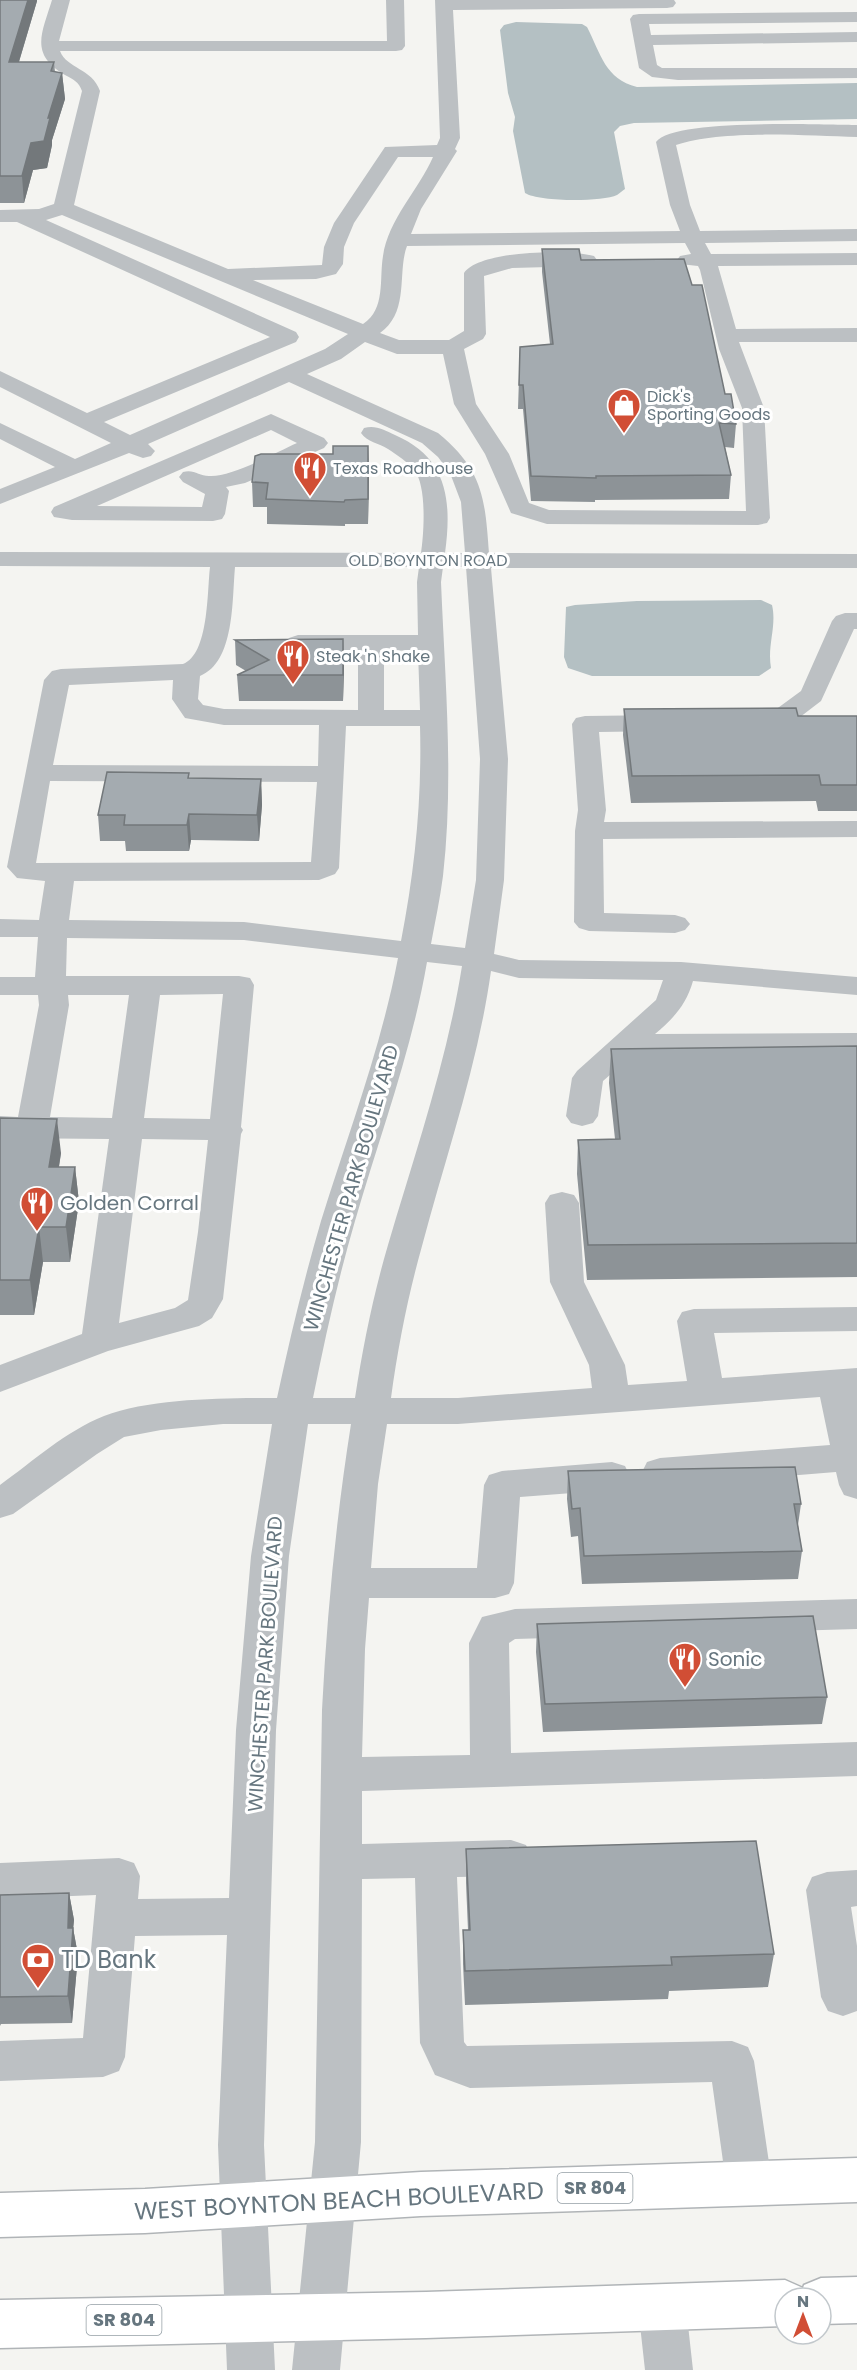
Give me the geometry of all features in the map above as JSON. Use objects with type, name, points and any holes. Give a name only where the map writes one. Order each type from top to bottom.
[{"type":"main road","name":"WEST BOYNTON BEACH BOULEVARD","points":[[0,2215],[145,2211],[433,2193],[857,2180]]},
{"type":"main road","points":[[833,2301],[857,2300]]},
{"type":"main road","name":"SR 804","points":[[0,2324],[773,2303]]},
{"type":"street","points":[[61,0],[50,45],[55,60],[90,87],[63,208]]},
{"type":"street","points":[[395,0],[396,46]]},
{"type":"street","points":[[857,0],[653,11],[639,19],[648,68],[658,73],[678,75],[857,73]]},
{"type":"street","points":[[6,489],[74,468],[280,379],[333,354],[378,324],[386,310],[393,282],[393,255],[411,209],[447,151],[451,128],[430,46],[444,3],[857,17]]},
{"type":"street","points":[[643,40],[857,38]]},
{"type":"street","points":[[50,45],[430,46]]},
{"type":"street","points":[[453,347],[465,404],[497,454],[519,508],[547,517],[758,518],[753,408],[726,336],[705,261],[680,205],[666,142],[674,136],[710,133],[857,131]]},
{"type":"street","points":[[220,274],[316,273],[329,270],[333,264],[334,247],[344,223],[392,151],[447,151]]},
{"type":"street","points":[[11,216],[41,215],[63,208],[398,347],[453,347],[475,334],[474,273],[484,265],[537,260],[607,260]]},
{"type":"street","points":[[11,216],[288,338],[86,421]]},
{"type":"street","points":[[690,229],[857,219]]},
{"type":"street","points":[[402,232],[690,229],[857,235]]},
{"type":"street","points":[[665,260],[857,259]]},
{"type":"street","points":[[726,336],[857,335]]},
{"type":"street","points":[[0,378],[217,491],[213,514],[63,512],[6,489]]},
{"type":"street","points":[[280,379],[410,428],[430,438],[460,467],[472,502],[494,759],[490,880],[470,1014],[404,1248],[385,1326],[369,1413],[351,1583],[343,1690],[338,2142],[316,2370]]},
{"type":"street","name":"WINCHESTER PARK BOULEVARD","points":[[251,2370],[241,2145],[256,1730],[265,1611],[280,1480],[292,1413],[325,1264],[404,1008],[416,950],[428,877],[435,759],[429,582],[435,538],[434,494],[431,478],[423,465],[394,443],[280,379]]},
{"type":"street","points":[[63,512],[271,421],[316,443],[237,478],[207,484]]},
{"type":"street","points":[[0,430],[74,468]]},
{"type":"street","name":"OLD BOYNTON ROAD","points":[[0,559],[857,561]]},
{"type":"street","points":[[223,560],[228,643],[216,658],[213,692],[215,698],[228,706],[371,711],[433,718]]},
{"type":"street","points":[[733,722],[778,721],[812,695],[845,621],[857,621]]},
{"type":"street","points":[[364,642],[371,658],[371,711]]},
{"type":"street","points":[[105,676],[122,673],[187,672],[202,666],[209,650],[228,643]]},
{"type":"street","points":[[274,643],[430,643]]},
{"type":"street","points":[[185,699],[187,672]]},
{"type":"street","points":[[333,717],[325,868],[319,872],[27,872],[21,867],[57,680],[67,676],[105,676],[166,684],[185,699],[194,712],[224,717],[333,717],[371,711]]},
{"type":"street","points":[[675,924],[589,922],[589,831],[592,810],[585,724],[687,723]]},
{"type":"street","points":[[38,773],[331,774]]},
{"type":"street","points":[[589,831],[857,829]]},
{"type":"street","points":[[32,1127],[54,1005],[51,985],[53,928],[61,872]]},
{"type":"street","points":[[0,928],[244,931],[416,950],[479,959],[519,969],[681,971],[857,986]]},
{"type":"street","points":[[582,1116],[588,1078],[668,1007],[674,998],[681,971]]},
{"type":"street","points":[[99,1341],[146,985]]},
{"type":"street","points":[[0,986],[239,985],[227,1130],[206,1299],[200,1309],[188,1317],[99,1341],[0,1379]]},
{"type":"street","points":[[626,1044],[857,1043]]},
{"type":"street","points":[[0,1127],[227,1130]]},
{"type":"street","points":[[561,1203],[567,1282],[607,1365],[612,1401]]},
{"type":"street","points":[[707,1394],[694,1321],[857,1319]]},
{"type":"street","points":[[0,1504],[84,1444],[115,1426],[191,1413],[431,1412],[707,1394],[846,1381],[855,1471],[502,1485],[495,1583],[351,1583]]},
{"type":"street","points":[[491,1771],[489,1643],[496,1628],[515,1624],[857,1614]]},
{"type":"street","points":[[342,1774],[857,1759]]},
{"type":"street","points":[[342,1862],[542,1858]]},
{"type":"street","points":[[435,1860],[442,2043],[451,2061],[470,2068],[732,2061],[749,2183]]},
{"type":"street","points":[[0,1881],[119,1876],[103,2057],[0,2061]]},
{"type":"street","points":[[843,1997],[827,1890],[857,1888]]},
{"type":"street","points":[[115,1918],[249,1916]]},
{"type":"street","points":[[662,2307],[669,2370]]},
{"type":"shaded area","points":[[516,22],[582,24],[587,27],[611,72],[626,83],[637,87],[857,83],[857,119],[634,123],[620,126],[614,132],[625,189],[617,195],[598,199],[571,200],[532,196],[525,193],[513,131],[515,117],[508,93],[500,30],[504,25]]},
{"type":"shaded area","points":[[761,600],[772,605],[773,620],[771,668],[759,676],[592,676],[568,668],[564,657],[566,607],[637,601]]},
{"type":"building","points":[[0,0],[28,0],[9,62],[54,62],[51,71],[62,73],[48,118],[50,118],[44,141],[31,143],[22,176],[0,176]]},
{"type":"building","points":[[542,249],[579,249],[581,260],[684,259],[692,285],[702,285],[725,394],[731,394],[736,424],[719,423],[731,475],[596,476],[596,478],[531,476],[523,385],[519,385],[520,347],[553,344]]},
{"type":"building","points":[[333,446],[368,446],[368,499],[345,500],[344,502],[266,499],[268,483],[252,482],[255,456],[261,454],[333,454]]},
{"type":"building","points":[[343,639],[343,675],[237,675],[269,660],[235,640]]},
{"type":"building","points":[[796,708],[798,716],[857,716],[857,785],[821,785],[819,775],[632,776],[624,709]]},
{"type":"building","points":[[107,772],[189,773],[188,778],[261,779],[257,815],[189,814],[187,825],[124,825],[125,815],[98,815]]},
{"type":"building","points":[[857,1046],[857,1243],[588,1245],[578,1140],[620,1139],[611,1049]]},
{"type":"building","name":"Golden Corral","points":[[0,1118],[57,1119],[49,1167],[75,1167],[66,1227],[39,1227],[30,1280],[0,1280]]},
{"type":"building","points":[[795,1467],[801,1504],[794,1504],[802,1551],[584,1556],[580,1508],[572,1509],[568,1471]]},
{"type":"building","points":[[813,1616],[827,1697],[545,1704],[537,1624]]},
{"type":"building","points":[[756,1841],[774,1954],[671,1957],[672,1965],[465,1971],[463,1930],[470,1930],[466,1849]]},
{"type":"building","name":"TD Bank","points":[[69,1893],[68,1928],[73,1928],[68,1996],[0,1997],[0,1895]]},
{"type":"place","name":"Dick's Sporting Goods","points":[[624,434]]},
{"type":"place","name":"Texas Roadhouse","points":[[310,497]]},
{"type":"place","name":"Steak 'n Shake","points":[[293,685]]},
{"type":"place","name":"Golden Corral","points":[[37,1232]]},
{"type":"place","name":"Sonic","points":[[685,1688]]},
{"type":"place","name":"TD Bank","points":[[38,1989]]}]
